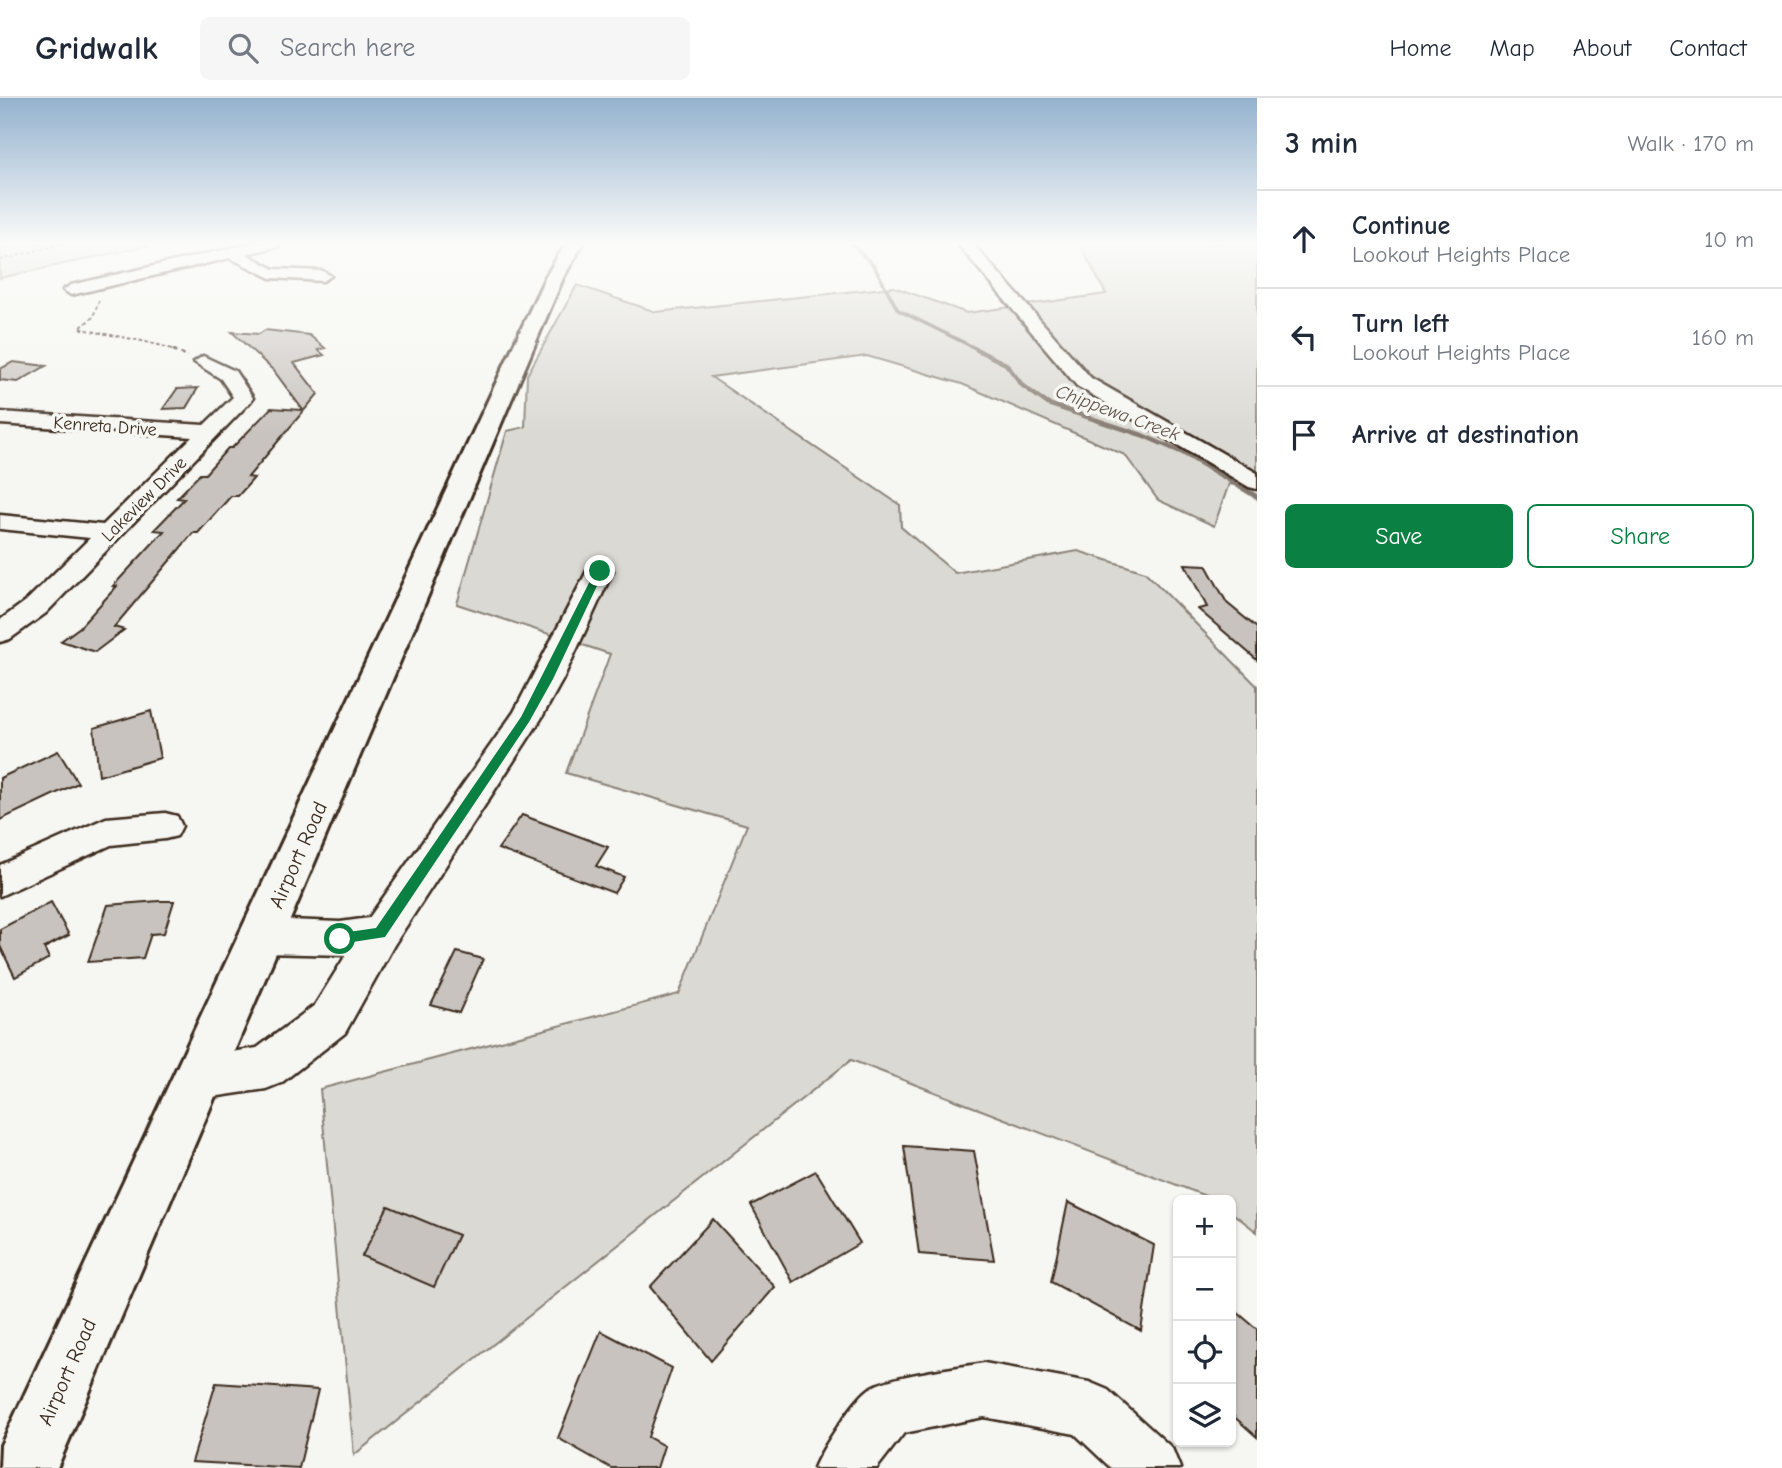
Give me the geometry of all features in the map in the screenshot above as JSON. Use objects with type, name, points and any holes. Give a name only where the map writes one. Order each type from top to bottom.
[{"type":"main road","name":"Airport Road","points":[[24,1468],[541,307]]},
{"type":"street","points":[[1019,307],[1084,382],[1257,482]]},
{"type":"street","name":"Lakeview Drive","points":[[0,633],[36,607],[243,398],[228,375],[203,362]]},
{"type":"street","name":"Kenreta Drive","points":[[0,418],[210,432]]},
{"type":"street","points":[[0,522],[110,533]]},
{"type":"street","points":[[199,1078],[266,1068],[330,1019],[380,933],[525,719],[548,679],[600,571]]},
{"type":"street","points":[[0,881],[106,832],[165,827]]},
{"type":"street","points":[[262,936],[340,939],[380,933]]},
{"type":"street","points":[[842,1468],[888,1409],[984,1390],[1088,1409],[1152,1468]]},
{"type":"path","points":[[97,307],[93,317],[80,328],[114,338],[157,343],[203,362]]},
{"type":"shaded area","points":[[565,307],[641,307],[656,312],[704,307],[950,307],[967,313],[1011,307],[1257,307],[1257,489],[1229,484],[1214,526],[1158,500],[1125,455],[962,384],[867,356],[711,377],[900,505],[901,527],[955,573],[1078,551],[1145,572],[1257,686],[1257,1232],[1236,1216],[1236,1195],[1203,1195],[851,1060],[354,1455],[320,1089],[679,994],[747,825],[566,773],[610,654],[457,604],[507,431],[525,427],[527,375]]},
{"type":"building","points":[[265,330],[309,335],[325,348],[318,350],[324,355],[294,363],[318,394],[248,477],[254,478],[238,496],[231,496],[198,533],[193,533],[114,627],[124,630],[95,652],[61,641],[80,627],[117,586],[113,586],[164,531],[154,530],[184,499],[177,498],[200,474],[205,474],[228,448],[232,448],[271,408],[303,410],[274,371],[232,332],[259,334]]},
{"type":"building","points":[[13,362],[46,366],[18,382],[0,380],[0,369]]},
{"type":"building","points":[[198,388],[186,408],[163,409],[177,389]]},
{"type":"building","points":[[1185,564],[1206,565],[1227,603],[1257,628],[1257,660],[1198,609],[1207,607]]},
{"type":"building","points":[[151,711],[160,758],[99,776],[94,728]]},
{"type":"building","points":[[58,751],[78,783],[0,820],[0,778]]},
{"type":"building","points":[[522,815],[608,847],[596,866],[624,877],[614,893],[498,849]]},
{"type":"building","points":[[174,901],[164,933],[151,934],[143,958],[88,962],[108,905]]},
{"type":"building","points":[[51,902],[69,935],[44,948],[49,958],[15,977],[0,946],[0,929]]},
{"type":"building","points":[[457,952],[483,959],[459,1013],[431,1005]]},
{"type":"building","points":[[904,1146],[974,1151],[994,1260],[919,1254]]},
{"type":"building","points":[[816,1171],[860,1243],[793,1282],[751,1205]]},
{"type":"building","points":[[1068,1202],[1154,1245],[1141,1331],[1051,1282]]},
{"type":"building","points":[[388,1206],[458,1235],[434,1287],[362,1256]]},
{"type":"building","points":[[713,1219],[775,1287],[711,1361],[650,1287]]},
{"type":"building","points":[[1236,1311],[1257,1329],[1257,1437],[1236,1418]]},
{"type":"building","points":[[601,1331],[672,1368],[648,1437],[664,1446],[657,1468],[611,1468],[558,1438]]},
{"type":"building","points":[[216,1383],[318,1390],[299,1468],[192,1462]]},
{"type":"waterway","name":"Chippewa Creek","points":[[896,307],[981,351]]},
{"type":"waterway","name":"Chippewa Creek","points":[[977,350],[1006,364],[1023,386],[1048,404],[1142,435],[1183,453],[1239,486]]},
{"type":"waterway","name":"Chippewa Creek","points":[[1236,484],[1257,497]]},
{"type":"route","points":[[340,939],[380,933],[525,719],[548,679],[600,571]]}]
